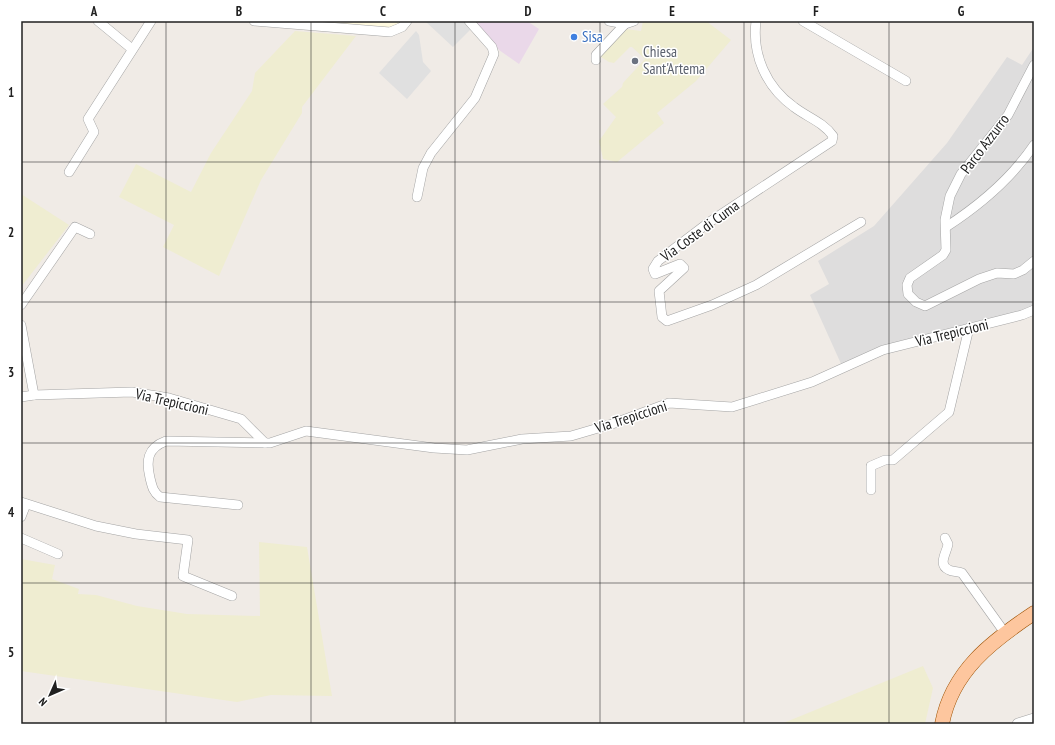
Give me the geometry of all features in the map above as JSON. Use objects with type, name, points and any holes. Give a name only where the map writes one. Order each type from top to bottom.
[{"type":"main road","points":[[942,724],[944,714],[958,680],[983,651],[1005,633],[1034,613]]},
{"type":"street","points":[[98,21],[132,49]]},
{"type":"street","points":[[69,172],[94,132],[88,119],[151,21]]},
{"type":"street","points":[[254,21],[390,32],[402,27],[407,21]]},
{"type":"street","points":[[416,197],[424,168],[434,147],[472,103],[494,54],[492,47],[469,21]]},
{"type":"street","points":[[609,21],[629,23]]},
{"type":"street","name":"Via Coste di Cuma","points":[[756,21],[756,44],[761,63],[769,83],[793,107],[827,128],[833,136],[832,141],[708,223],[658,261],[653,269],[655,274],[680,264],[684,268],[659,291],[662,317],[666,322],[712,305],[756,285],[861,222]]},
{"type":"street","points":[[803,21],[906,81]]},
{"type":"street","points":[[596,60],[596,55],[629,23]]},
{"type":"street","name":"Parco Azzurro","points":[[1034,65],[1008,115],[958,179],[950,196],[946,227],[946,250],[943,255],[910,278],[907,285],[908,294],[916,302],[925,306],[980,279],[997,273],[1014,274],[1023,270],[1034,261]]},
{"type":"street","points":[[946,227],[990,196],[1023,161],[1034,145]]},
{"type":"street","points":[[21,305],[75,227],[90,234]]},
{"type":"street","name":"Via Trepiccioni","points":[[238,504],[160,497],[154,493],[147,464],[148,458],[152,451],[160,443],[166,441],[270,443],[306,431],[434,448],[467,450],[522,439],[571,436],[612,424],[669,403],[732,407],[812,382],[883,350],[1022,315],[1034,310]]},
{"type":"street","points":[[21,325],[34,395]]},
{"type":"street","points":[[871,490],[871,466],[885,460],[893,460],[949,412],[969,328]]},
{"type":"street","name":"Via Trepiccioni","points":[[21,397],[34,395],[132,392],[169,398],[241,420],[265,443]]},
{"type":"street","points":[[21,516],[23,503],[96,526],[136,534],[188,540],[183,576],[232,596]]},
{"type":"street","points":[[21,538],[58,554]]},
{"type":"street","points":[[945,538],[948,544],[943,561],[945,567],[951,571],[962,573],[1005,633]]},
{"type":"street","points":[[1018,724],[1034,719]]},
{"type":"shaded area","points":[[310,21],[402,21],[390,30]]},
{"type":"shaded area","points":[[425,21],[466,21],[472,28],[453,47]]},
{"type":"shaded area","points":[[473,21],[527,21],[539,29],[519,64],[499,50]]},
{"type":"shaded area","points":[[643,21],[706,21],[731,40],[696,81],[657,113],[664,123],[617,162],[603,159],[599,141],[616,117],[603,104],[622,87],[623,83],[645,59],[632,47],[630,47],[614,63],[609,62],[600,55],[626,29],[641,31]]},
{"type":"shaded area","points":[[295,31],[356,36],[302,107],[302,113],[261,180],[219,276],[163,247],[174,225],[119,197],[136,164],[191,192],[211,153],[252,91],[255,73]]},
{"type":"shaded area","points":[[416,31],[419,35],[423,62],[431,71],[407,99],[379,73]]},
{"type":"shaded area","points":[[1034,47],[1034,305],[1020,312],[842,366],[810,295],[829,284],[818,261],[874,226],[947,143],[1007,57],[1022,65]]},
{"type":"shaded area","points":[[21,194],[69,225],[21,287]]},
{"type":"shaded area","points":[[259,542],[307,547],[332,696],[271,695],[237,702],[21,671],[21,559],[55,565],[52,579],[79,589],[78,594],[96,595],[137,606],[187,614],[260,616]]},
{"type":"shaded area","points":[[923,666],[933,688],[925,724],[781,724]]},
{"type":"place","name":"Sisa","points":[[574,37]]},
{"type":"place","name":"Chiesa Sant'Artema","points":[[635,61]]}]
